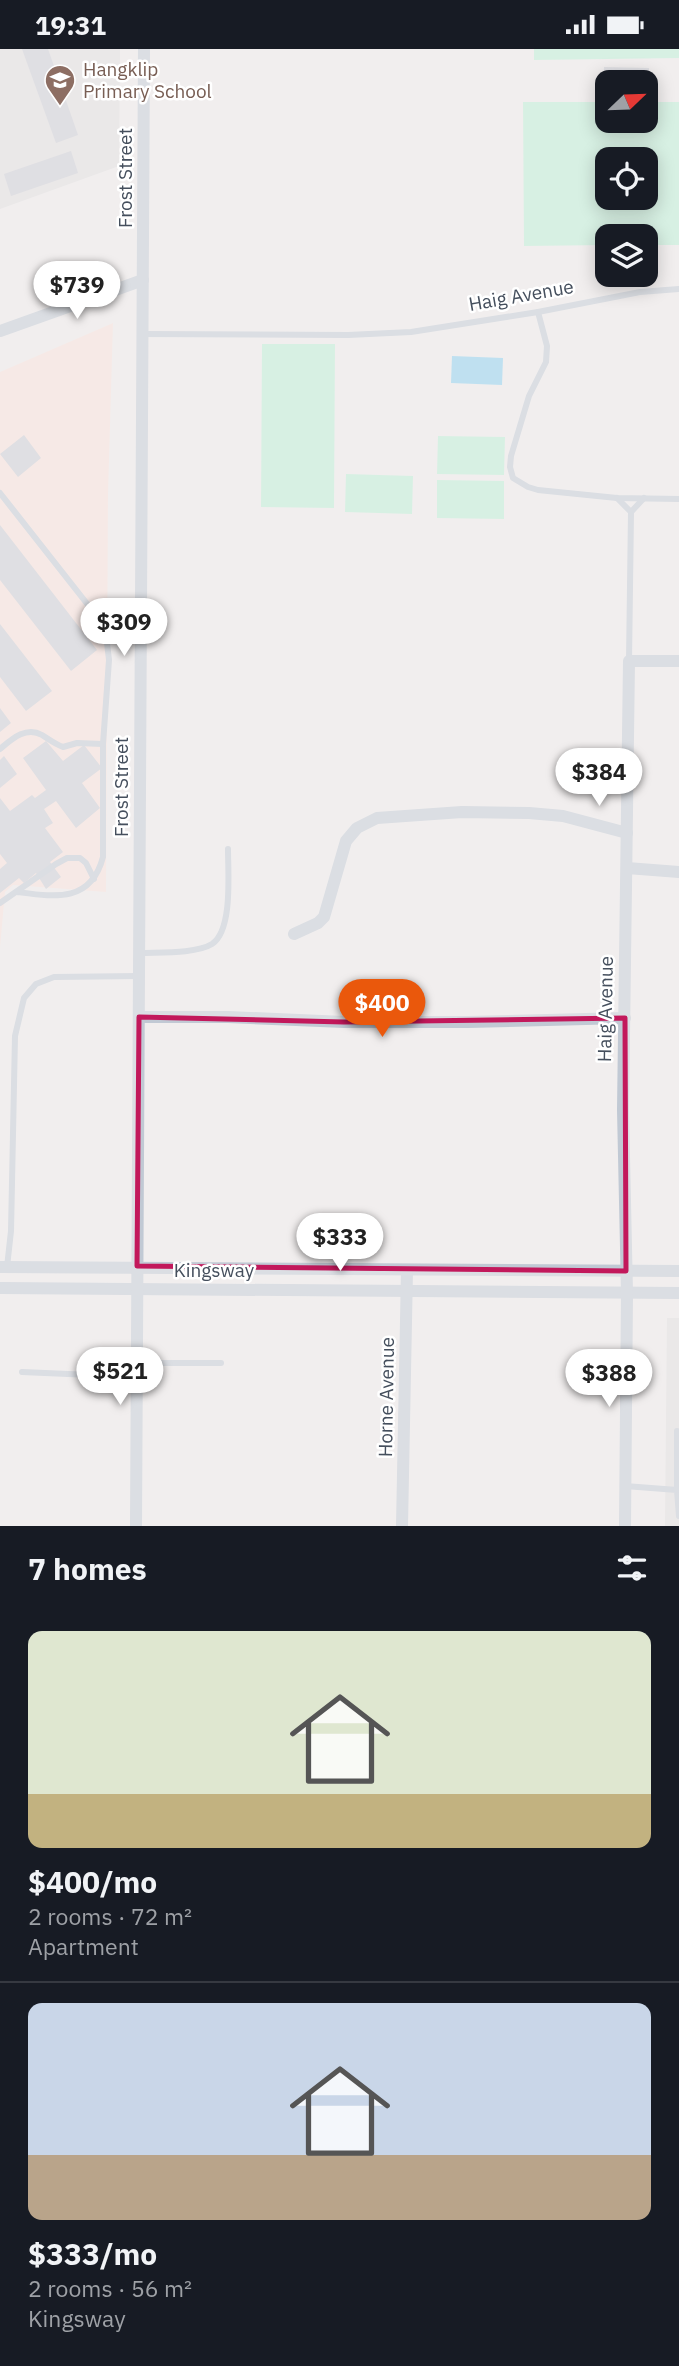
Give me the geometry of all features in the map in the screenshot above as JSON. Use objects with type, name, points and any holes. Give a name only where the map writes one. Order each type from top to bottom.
[{"type":"street","name":"Frost Street","points":[[136,1526],[144,49]]},
{"type":"street","points":[[0,331],[143,280]]},
{"type":"street","points":[[629,661],[679,661]]},
{"type":"street","name":"Haig Avenue","points":[[625,1526],[627,1293],[623,1110],[629,661]]},
{"type":"street","points":[[294,934],[318,923],[324,917],[346,841],[357,828],[377,818],[462,812],[529,813],[563,816],[627,833]]},
{"type":"street","points":[[627,868],[679,871]]},
{"type":"street","points":[[139,1017],[228,1017],[344,1022],[625,1018]]},
{"type":"street","name":"Kingsway","points":[[4,1267],[679,1271]]},
{"type":"street","name":"Horne Avenue","points":[[402,1526],[407,1270]]},
{"type":"street","name":"Kingsway","points":[[0,1288],[679,1293]]},
{"type":"lane","name":"Haig Avenue","points":[[141,334],[411,333],[640,292],[679,289]]},
{"type":"lane","points":[[538,312],[547,346],[546,362],[529,396],[511,456],[510,467],[516,482],[538,490],[617,498],[679,499]]},
{"type":"lane","points":[[0,493],[92,610],[107,643],[109,660],[103,744],[103,857],[94,879],[79,891],[60,897],[17,892]]},
{"type":"lane","points":[[617,498],[631,512],[645,498]]},
{"type":"lane","name":"Haig Avenue","points":[[629,661],[631,512]]},
{"type":"lane","points":[[0,749],[18,736],[30,732],[63,747],[78,743],[103,744]]},
{"type":"lane","points":[[140,953],[195,950],[211,945],[223,932],[228,849]]},
{"type":"lane","points":[[0,903],[67,858],[80,858],[86,863],[94,879]]},
{"type":"lane","points":[[4,1267],[11,1231],[15,1036],[24,998],[36,984],[54,977],[140,976]]},
{"type":"lane","points":[[22,1372],[137,1370],[221,1363]]},
{"type":"lane","points":[[677,1431],[679,1516]]},
{"type":"lane","points":[[625,1486],[677,1490]]},
{"type":"highlighted area","points":[[139,1017],[344,1022],[625,1018],[626,1271],[137,1266]]},
{"type":"shaded area","name":"Hangklip Primary School","points":[[0,49],[120,49],[119,166],[0,209]]},
{"type":"shaded area","points":[[113,323],[108,495],[106,892],[13,885],[5,892],[0,948],[0,372]]},
{"type":"shaded area","points":[[667,1318],[679,1318],[679,1526],[665,1526]]},
{"type":"green space","points":[[534,49],[679,49],[679,58],[534,60]]},
{"type":"green space","points":[[523,102],[595,102],[595,133],[658,133],[658,102],[679,102],[679,245],[658,245],[658,224],[595,224],[595,245],[524,246]]},
{"type":"green space","points":[[262,344],[335,344],[334,508],[261,507]]},
{"type":"green space","points":[[438,436],[505,437],[504,475],[437,474]]},
{"type":"green space","points":[[346,474],[413,476],[412,514],[345,512]]},
{"type":"green space","points":[[437,480],[504,481],[504,519],[437,518]]},
{"type":"water","points":[[452,356],[503,358],[502,385],[451,383]]},
{"type":"building","points":[[22,49],[48,49],[78,135],[56,143]]},
{"type":"building","points":[[604,67],[649,68],[649,70],[604,70]]},
{"type":"building","points":[[71,151],[78,173],[11,196],[4,174]]},
{"type":"building","points":[[24,435],[41,458],[18,477],[0,454]]},
{"type":"building","points":[[0,525],[97,650],[71,671],[0,580]]},
{"type":"building","points":[[0,624],[52,691],[26,711],[0,677]]},
{"type":"building","points":[[0,708],[11,723],[0,732]]},
{"type":"building","points":[[46,741],[63,761],[84,745],[102,768],[82,783],[100,808],[76,828],[56,801],[44,809],[53,823],[45,828],[63,852],[50,862],[61,877],[46,889],[36,873],[24,883],[19,878],[0,893],[0,869],[7,863],[0,854],[0,798],[10,811],[32,795],[35,798],[46,790],[23,758]]},
{"type":"building","points":[[4,756],[17,774],[0,788],[0,760]]},
{"type":"place","name":"Hangklip Primary School","points":[[60,107]]}]
